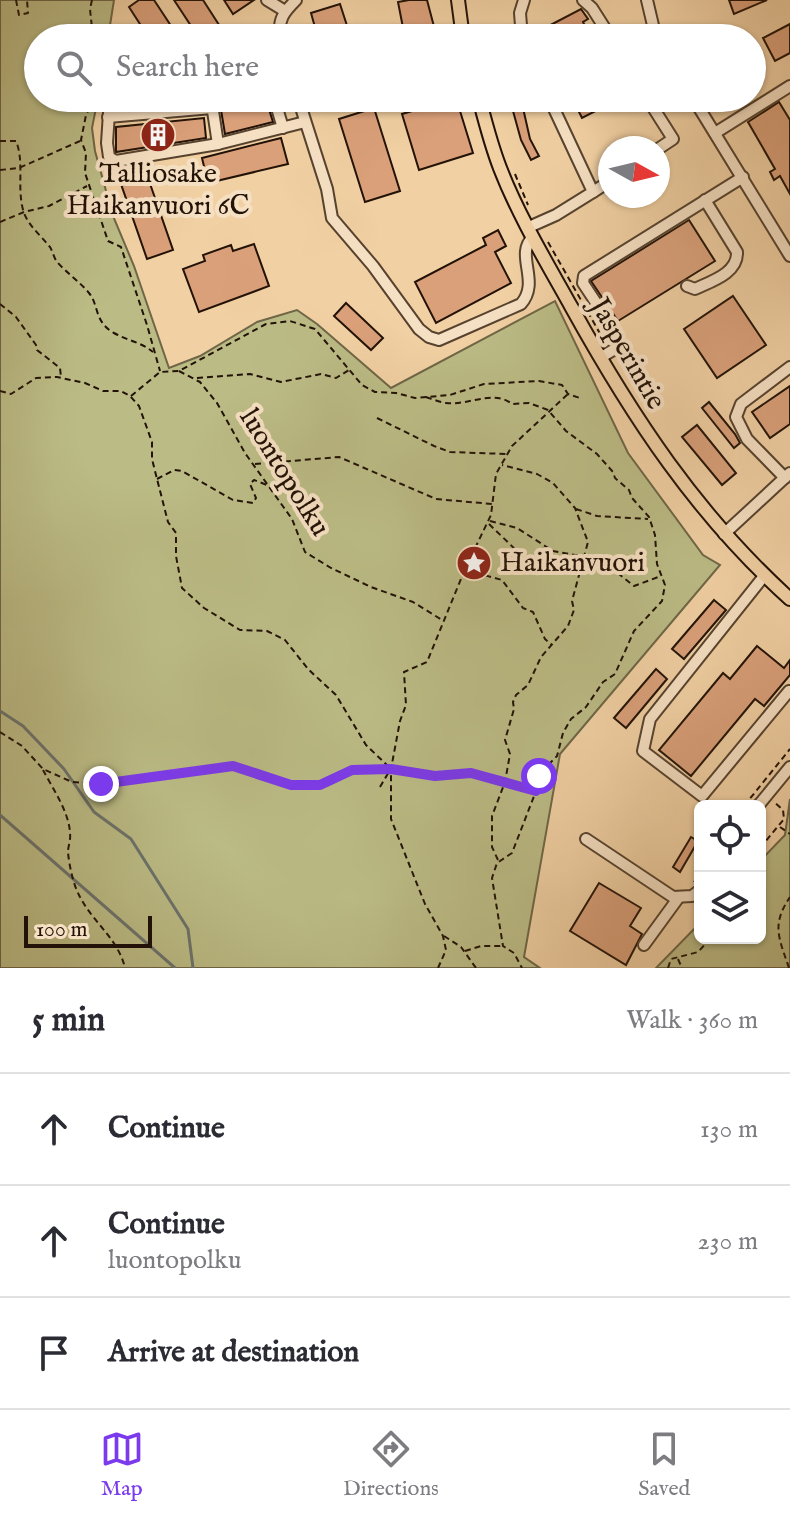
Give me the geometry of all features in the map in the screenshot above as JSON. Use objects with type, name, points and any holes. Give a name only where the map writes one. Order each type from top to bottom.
[{"type":"main road","points":[[458,0],[461,24]]},
{"type":"main road","name":"Jasperintie","points":[[483,112],[500,167],[531,232],[600,358],[647,435],[724,534],[790,599]]},
{"type":"street","points":[[267,0],[285,11]]},
{"type":"street","points":[[279,24],[285,11],[296,0]]},
{"type":"street","points":[[521,24],[524,0]]},
{"type":"street","points":[[583,0],[602,24]]},
{"type":"street","points":[[647,0],[653,24]]},
{"type":"street","points":[[766,101],[790,86]]},
{"type":"street","points":[[109,112],[109,157],[116,161],[218,144],[305,122]]},
{"type":"street","points":[[108,117],[145,112]]},
{"type":"street","points":[[213,112],[218,144]]},
{"type":"street","points":[[278,112],[283,128]]},
{"type":"street","points":[[302,112],[327,189],[332,218],[373,266],[419,329],[439,340],[521,304],[531,284],[525,252],[531,232],[598,189]]},
{"type":"street","points":[[556,112],[593,192]]},
{"type":"street","points":[[656,112],[673,139],[670,141]]},
{"type":"street","points":[[702,112],[790,256]]},
{"type":"street","points":[[715,133],[749,112]]},
{"type":"street","points":[[600,358],[618,347],[618,336],[583,283],[584,276],[743,177]]},
{"type":"street","points":[[687,286],[695,289],[713,281],[732,269],[737,260],[737,252],[705,200]]},
{"type":"street","points":[[724,534],[787,476],[747,439],[736,417],[741,404],[790,367]]},
{"type":"street","points":[[764,576],[650,719],[643,751],[702,796],[789,691]]},
{"type":"street","points":[[762,800],[790,767]]},
{"type":"street","points":[[586,839],[673,897],[694,893]]},
{"type":"street","points":[[644,945],[679,897]]},
{"type":"path","points":[[16,0],[19,15],[28,13],[27,0]]},
{"type":"path","points":[[92,0],[92,24]]},
{"type":"path","points":[[87,112],[81,140],[86,153],[85,173],[108,241],[121,247],[160,372]]},
{"type":"path","points":[[0,170],[19,168],[81,140]]},
{"type":"path","points":[[0,141],[16,141],[21,154],[18,186],[24,212],[58,263],[93,297],[96,314],[113,333],[144,345],[153,353]]},
{"type":"path","points":[[0,222],[49,206],[89,185]]},
{"type":"path","points":[[0,304],[16,317],[37,350],[60,368],[61,378]]},
{"type":"path","points":[[130,396],[160,372],[179,371],[266,324],[290,321],[315,329],[362,385],[375,392],[426,397],[447,403],[497,397],[512,404],[529,403],[548,410],[566,431],[575,435],[605,463],[649,519],[665,585],[662,601],[634,631],[615,674],[603,682],[586,707],[571,719],[563,733],[557,756],[542,771],[512,853],[499,862],[492,878],[503,946]]},
{"type":"path","points":[[193,379],[250,374],[281,382],[321,374],[336,378],[350,370]]},
{"type":"path","name":"luontopolku","points":[[179,371],[200,382],[217,403],[292,519],[305,552],[371,587],[413,602],[443,620]]},
{"type":"path","points":[[0,391],[11,394],[36,378],[61,378],[103,391],[121,391],[130,396],[139,406],[152,442],[152,459],[168,522],[176,533],[176,556],[182,588],[204,608],[240,630],[267,631],[285,640],[308,669],[336,695],[366,745],[391,769]]},
{"type":"path","points":[[426,397],[450,395],[484,384],[539,381],[562,385],[568,394],[580,398]]},
{"type":"path","points":[[438,968],[446,950],[443,936],[425,904],[391,819],[391,769],[406,705],[404,672],[427,662],[488,522],[496,474],[507,454],[548,410],[568,394]]},
{"type":"path","points":[[377,418],[450,452],[507,454]]},
{"type":"path","points":[[254,464],[339,457],[436,499],[493,504]]},
{"type":"path","points":[[499,862],[492,847],[492,816],[505,782],[510,754],[505,740],[514,709],[513,702],[528,685],[541,657],[568,626],[588,542],[575,508],[553,483],[537,474],[501,465]]},
{"type":"path","points":[[157,479],[174,470],[182,471],[233,500],[246,503],[253,503],[256,498],[250,484],[254,480],[262,481],[271,488]]},
{"type":"path","points":[[575,508],[597,516],[649,519]]},
{"type":"path","points":[[488,522],[517,528],[553,551],[585,557],[610,567],[634,586],[661,576]]},
{"type":"path","points":[[488,522],[519,553]]},
{"type":"path","points":[[465,569],[502,580],[523,608],[533,612],[545,639],[553,646]]},
{"type":"path","points":[[0,732],[22,746],[43,769],[67,818],[71,835],[68,850],[77,893],[122,953],[125,968]]},
{"type":"path","points":[[749,800],[790,749]]},
{"type":"path","points":[[43,769],[72,782],[101,784],[233,766],[291,785],[320,785],[352,770],[391,769],[435,776],[471,773],[536,791]]},
{"type":"path","points":[[380,787],[391,769]]},
{"type":"path","points":[[766,795],[783,810],[784,819],[766,841]]},
{"type":"path","points":[[779,826],[790,834]]},
{"type":"path","points":[[789,968],[777,921],[779,912],[790,897]]},
{"type":"path","points":[[443,936],[464,951],[476,968]]},
{"type":"path","points":[[668,968],[671,959],[698,952],[705,944]]},
{"type":"path","points":[[464,951],[481,946],[503,946],[514,953],[522,968]]},
{"type":"path","points":[[678,958],[682,968]]},
{"type":"green space","points":[[0,0],[114,0],[110,24],[24,24],[24,112],[95,112],[92,128],[95,151],[113,216],[134,266],[169,368],[200,356],[257,322],[297,310],[391,388],[555,301],[628,453],[703,555],[720,565],[560,754],[524,957],[540,968],[0,968]]},
{"type":"green space","points":[[790,799],[790,968],[656,968],[694,929],[694,944],[766,944],[766,855],[785,835]]},
{"type":"building","points":[[139,0],[154,0],[170,24],[140,24],[129,7]]},
{"type":"building","points":[[174,0],[203,0],[218,24],[190,24]]},
{"type":"building","points":[[224,0],[254,0],[233,14]]},
{"type":"building","points":[[427,0],[433,24],[402,24],[398,2]]},
{"type":"building","points":[[729,0],[767,0],[734,14]]},
{"type":"building","points":[[340,4],[346,24],[314,24],[311,13]]},
{"type":"building","points":[[581,9],[588,19],[584,24],[552,24]]},
{"type":"building","points":[[790,24],[790,53],[775,61],[766,44],[766,36]]},
{"type":"building","points":[[779,102],[790,120],[790,194],[780,176],[774,180],[770,172],[775,169],[748,122]]},
{"type":"building","points":[[221,112],[270,112],[273,122],[225,134]]},
{"type":"building","points":[[361,112],[375,112],[400,191],[365,202],[339,119]]},
{"type":"building","points":[[460,112],[473,153],[419,170],[402,114]]},
{"type":"building","points":[[513,112],[524,112],[530,139],[539,156],[531,160],[521,140]]},
{"type":"building","points":[[579,112],[594,112],[582,118]]},
{"type":"building","name":"Talliosake Haikanvuori 6C","points":[[204,118],[206,138],[116,152],[116,127]]},
{"type":"building","points":[[281,138],[288,164],[208,183],[202,158]]},
{"type":"building","points":[[147,175],[173,250],[147,259],[121,184]]},
{"type":"building","points":[[689,220],[715,261],[618,321],[591,281]]},
{"type":"building","points":[[498,230],[506,246],[495,252],[511,283],[436,323],[415,282],[486,245],[483,238]]},
{"type":"building","points":[[254,244],[269,286],[199,312],[183,269],[205,261],[203,255],[231,245],[233,251]]},
{"type":"building","points":[[733,296],[766,345],[717,378],[684,329]]},
{"type":"building","points":[[346,303],[383,338],[371,350],[334,316]]},
{"type":"building","points":[[790,386],[790,424],[770,438],[752,412]]},
{"type":"building","points":[[709,402],[740,443],[734,448],[702,408]]},
{"type":"building","points":[[697,425],[736,473],[722,485],[682,437]]},
{"type":"building","points":[[714,600],[726,610],[684,659],[672,649]]},
{"type":"building","points":[[757,646],[784,668],[790,660],[790,675],[764,706],[755,699],[691,776],[659,750],[723,673],[730,679]]},
{"type":"building","points":[[656,669],[667,679],[626,728],[614,718]]},
{"type":"building","points":[[691,837],[694,839],[694,848],[680,872],[673,867]]},
{"type":"building","points":[[599,883],[641,908],[630,926],[642,934],[626,965],[570,931]]},
{"type":"waterway","points":[[0,711],[23,726],[64,769],[94,812],[131,839],[188,929],[193,968]]},
{"type":"waterway","points":[[0,815],[175,968]]},
{"type":"place","name":"Talliosake Haikanvuori 6C","points":[[158,135]]},
{"type":"place","name":"Haikanvuori","points":[[474,563]]},
{"type":"route","points":[[101,784],[233,766],[291,785],[320,785],[352,770],[391,769],[435,776],[471,773],[536,791],[539,776]]}]
